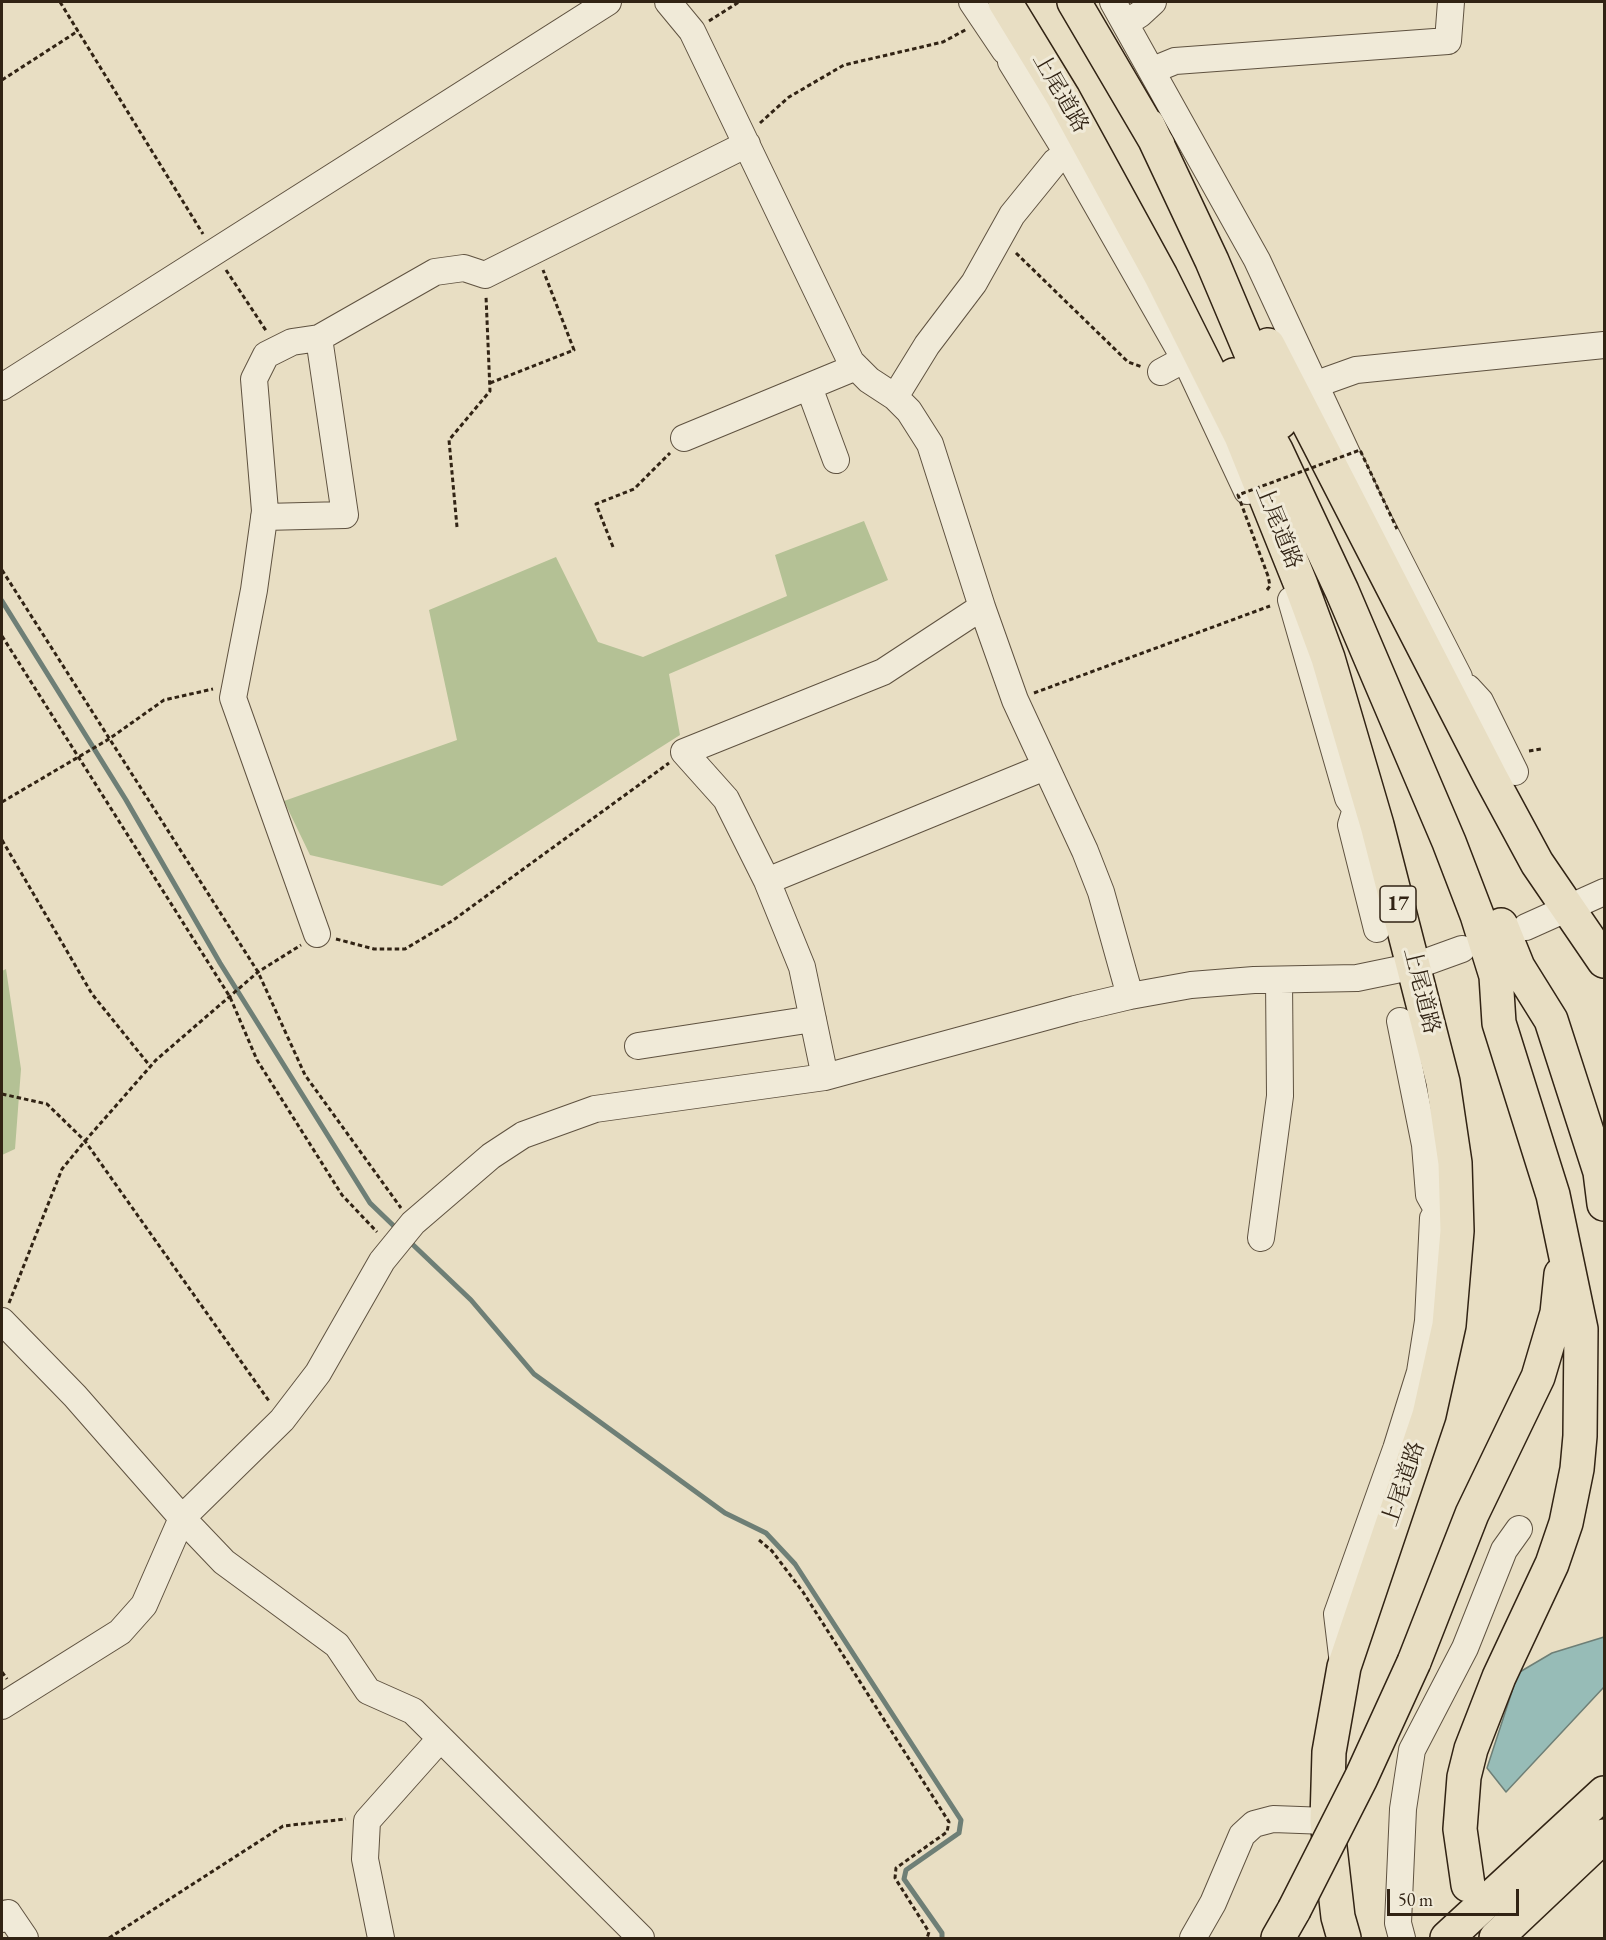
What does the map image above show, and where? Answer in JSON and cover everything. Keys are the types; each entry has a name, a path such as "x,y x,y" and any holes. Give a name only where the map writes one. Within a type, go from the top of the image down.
{"highway":[{"path":"1074,2 1148,125 1459,698 1537,863 1605,961"},
{"name":"上尾道路","path":"994,10 1063,97 1161,276 1240,436 1301,585 1328,658 1366,817 1415,966 1443,1082 1455,1163 1446,1199 1457,1231 1454,1278 1440,1372 1429,1415 1344,1667 1329,1752 1327,1821 1338,1917 1344,1938"},
{"path":"1063,97 1159,247 1276,450 1362,635 1477,915 1496,976 1499,1023 1553,1196 1581,1329 1582,1406 1577,1469 1566,1523 1552,1564 1499,1677 1471,1749 1464,1777 1460,1829 1468,1886"},
{"path":"1148,125 1212,261 1283,429 1414,713 1518,967 1551,1020 1600,1172 1605,1204"},
{"path":"1278,1938 1361,1778 1414,1662 1472,1514 1538,1377 1557,1313 1563,1249"},
{"path":"1448,1938 1605,1792"},
{"path":"1496,1938 1605,1836"}],"street":[{"path":"2,387 608,2"},
{"path":"668,2 693,31 840,342 856,367 869,380 895,397 909,411 930,444 982,607 1016,700 1101,892 1130,996"},
{"path":"1120,12 1140,14 1153,2"},
{"path":"1153,70 1175,61 1448,41 1452,2"},
{"path":"994,10 1010,41 1011,62 1067,153 1185,359 1247,491 1291,598 1348,798 1366,817 1351,825 1377,929"},
{"path":"1120,12 1257,260 1369,501 1459,677 1459,698"},
{"path":"317,934 233,698 254,590 264,517 254,379 266,355 292,342 319,338 435,272 464,268 484,275 745,141"},
{"path":"895,397 927,345 974,283 1026,197 1055,162 1067,153"},
{"path":"264,517 345,515 319,338"},
{"path":"1314,385 1356,370 1605,345"},
{"path":"1161,372 1185,359"},
{"path":"684,438 856,367"},
{"path":"809,387 836,460"},
{"path":"825,1077 802,967 767,881 726,799 684,752 883,672 982,607"},
{"path":"1459,698 1468,688 1480,700 1520,755"},
{"path":"767,881 1045,767"},
{"path":"1526,927 1605,892"},
{"path":"2,1706 120,1632 144,1605 182,1518 282,1420 318,1373 382,1261 413,1224 523,1135 596,1109 825,1077 1075,1008 1130,996 1191,985 1357,978 1415,966 1462,949"},
{"path":"1262,1238 1280,1096 1279,980"},
{"path":"638,1047 813,1019"},
{"path":"1400,1021 1425,1145 1429,1195 1446,1199"},
{"path":"2,1322 75,1396 182,1518 225,1562 337,1645 368,1691 412,1711 641,1938"},
{"path":"1402,1938 1398,1923 1403,1809 1412,1749 1465,1648 1504,1550 1519,1529"},
{"path":"381,1938 365,1859 367,1821 440,1739"},
{"path":"1193,1938 1213,1903 1242,1834 1254,1824 1273,1819 1327,1821"},
{"path":"2,1919 8,1913 25,1938"}],"path":[{"path":"60,2 214,252 278,349"},
{"path":"693,31 740,2"},
{"path":"745,141 789,97 844,65 943,42 994,10"},
{"path":"2,80 79,30"},
{"path":"1000,237 1128,362 1161,372"},
{"path":"490,382 574,350 536,250"},
{"path":"457,527 449,440 490,391 484,275"},
{"path":"613,547 596,504 634,489 684,438"},
{"path":"1266,590 1270,586 1268,576 1238,495 1360,450 1397,529"},
{"path":"2,570 258,972 305,1075 413,1224"},
{"path":"1016,700 1291,598"},
{"path":"2,636 76,758 230,997 257,1059 342,1195 392,1249"},
{"path":"2,802 109,739 165,700 235,685"},
{"path":"2,1322 62,1169 150,1066 258,972 317,934 374,949 405,949 452,921 684,752"},
{"path":"2,840 92,994 150,1066"},
{"path":"2,1094 47,1104 85,1141 282,1420"},
{"path":"759,1540 772,1551 803,1592 949,1822 947,1832 896,1868 895,1878 929,1932 927,1938"},
{"path":"109,1938 282,1826 371,1816"}],"green space":[{"path":"864,521 888,580 669,674 680,735 442,886 310,855 284,801 457,740 429,610 556,557 598,642 643,657 787,596 775,555"},
{"path":"6,969 21,1069 15,1149 2,1155 2,971"}],"water":[{"path":"1604,1637 1604,1687 1506,1792 1487,1768 1518,1673 1552,1653"}],"waterway":[{"path":"2,601 126,800 220,963 370,1203 398,1230"},
{"path":"409,1241 471,1300 534,1374 725,1513 766,1533 795,1564 961,1820 959,1833 906,1870 904,1879 942,1933 942,1938"}]}
